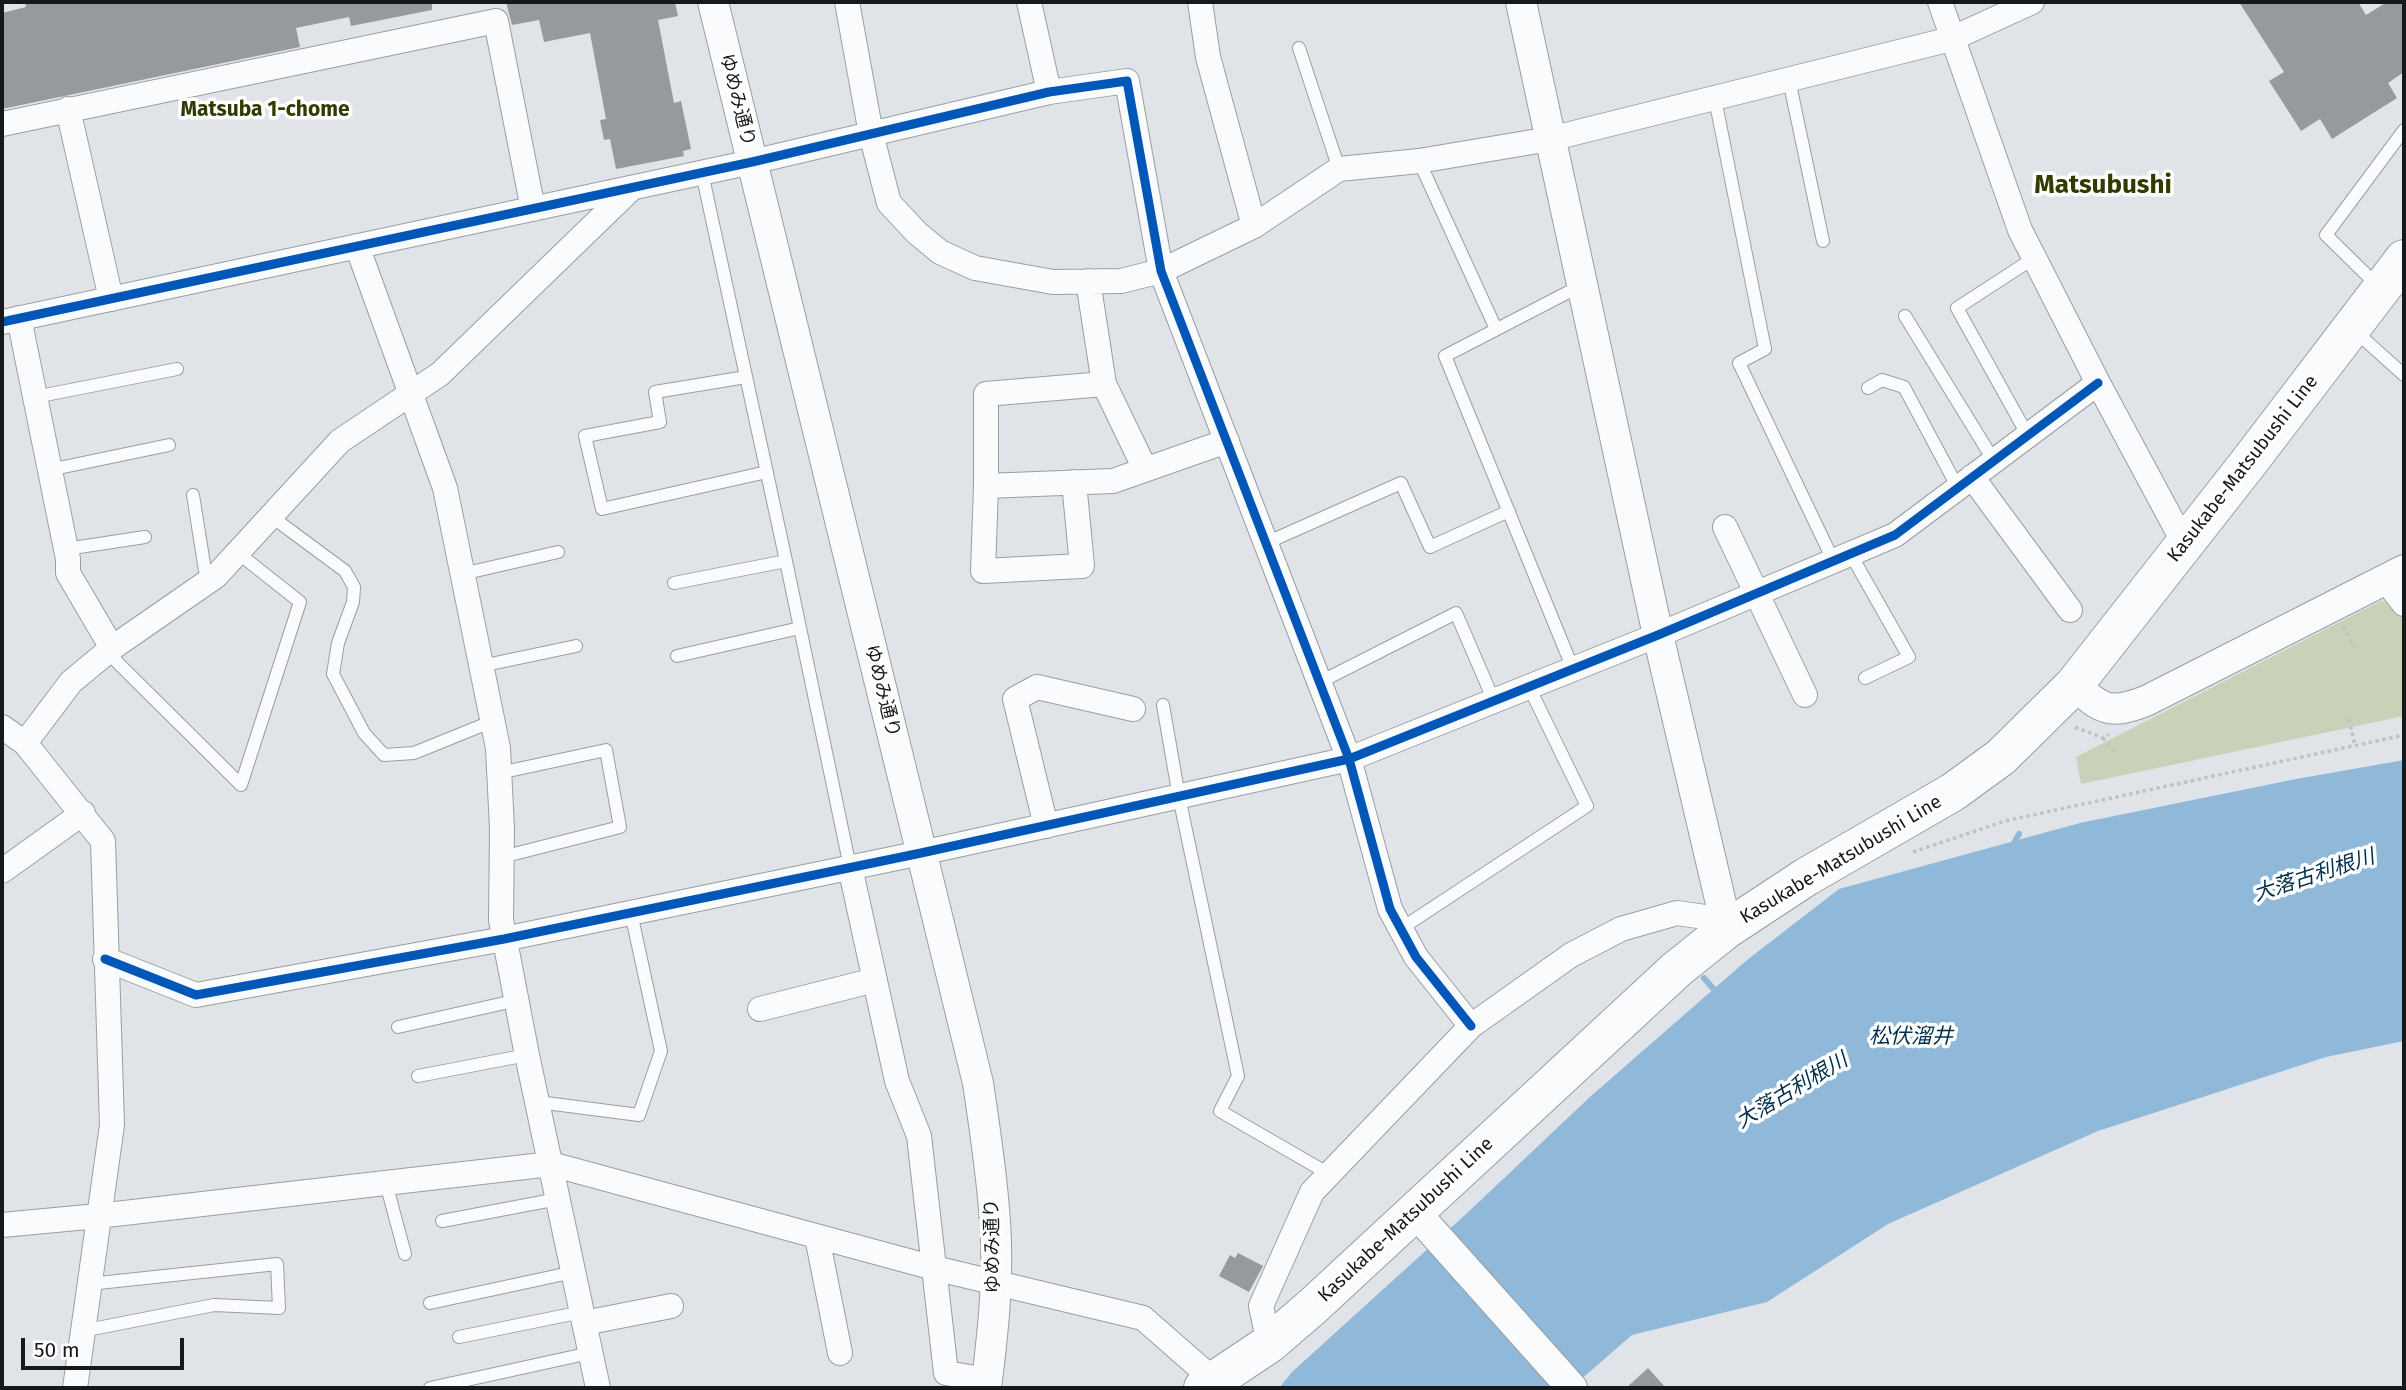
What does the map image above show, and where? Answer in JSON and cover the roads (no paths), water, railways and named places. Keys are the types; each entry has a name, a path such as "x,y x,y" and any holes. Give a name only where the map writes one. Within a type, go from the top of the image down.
{"main road":[{"name":"Kasukabe-Matsubushi Line","path":"1209,1385 1269,1345 1421,1219 1677,969 1727,929 1806,877 1953,792 2086,695 2185,545 2404,259"}],"street":[{"name":"ゆめみ通り","path":"713,2 978,1083 995,1224 996,1281 986,1384"},
{"path":"847,2 871,134 889,203 917,233 940,251 975,268 1053,282 1121,281 1161,271 1254,226 1339,169 1419,161 1550,139 1951,39 2032,2"},
{"path":"1029,2 1049,92"},
{"path":"1200,2 1208,57 1254,226"},
{"path":"1521,2 1658,635 1727,929"},
{"path":"1940,2 2020,230 2185,545"},
{"path":"2,124 496,21 533,209"},
{"path":"112,648 68,573 66,549 35,397 10,320 702,173 1049,92 1126,80 1161,271 1349,759 1390,909 1416,957 1471,1026"},
{"path":"68,109 111,299"},
{"path":"25,743 71,682 112,648 207,583 272,517 340,441 440,374 632,188"},
{"path":"357,246 445,488 498,748 501,920 504,939 598,1388"},
{"path":"1088,281 1104,384 1145,469"},
{"path":"105,959 196,995 504,939 922,853 1349,759 1658,635 1895,535 2098,383"},
{"path":"1074,482 1082,566 983,571 986,394 1104,384"},
{"path":"986,486 1113,481 1227,441"},
{"path":"1965,483 2070,611"},
{"path":"1725,527 1805,695"},
{"path":"2086,695 2121,711 2146,701 2395,575 2404,604"},
{"path":"1046,826 1015,699 1037,687 1133,709"},
{"path":"2,727 25,743 103,841 105,959 113,1125 81,1331 75,1388"},
{"path":"2,871 83,813"},
{"path":"850,867 897,1081 919,1136 946,1373 986,1384"},
{"path":"1269,1345 1261,1306 1312,1192 1471,1026 1571,954 1620,929 1677,913 1705,917 1727,929"},
{"path":"760,1009 875,980"},
{"path":"2,1225 551,1164 934,1268 1143,1318 1209,1385"},
{"path":"1421,1219 1572,1388"},
{"path":"817,1237 840,1353"},
{"path":"583,1317 671,1306"}],"lane":[{"path":"1299,48 1339,169"},
{"path":"1789,80 1823,241"},
{"path":"1715,99 1765,349 1739,363 1842,557 1909,657 1864,678"},
{"path":"2382,289 2326,235 2404,130"},
{"path":"1419,161 1496,329"},
{"path":"702,173 850,867"},
{"path":"2028,436 1957,308 2034,258"},
{"path":"1573,669 1445,356 1583,284"},
{"path":"1905,316 1994,461"},
{"path":"2352,328 2404,375"},
{"path":"35,397 177,369"},
{"path":"746,377 655,392 660,422 585,436 602,509 767,472"},
{"path":"1868,388 1882,380 1903,387 1965,483"},
{"path":"50,470 169,445"},
{"path":"1266,543 1401,482 1430,547 1509,511"},
{"path":"192,495 207,583"},
{"path":"272,517 345,570 354,587 353,602 338,643 333,674 364,733 384,755 415,753 493,721"},
{"path":"66,549 145,537"},
{"path":"462,574 558,552"},
{"path":"112,648 116,661 241,785 300,602 238,553"},
{"path":"674,583 786,562"},
{"path":"1320,682 1456,612 1494,701"},
{"path":"677,656 800,628"},
{"path":"481,666 576,646"},
{"path":"1402,929 1587,806 1529,687"},
{"path":"1163,705 1179,797 1238,1076 1220,1111 1329,1174"},
{"path":"499,773 606,750 620,827 502,857"},
{"path":"538,1102 639,1115 661,1051 631,913"},
{"path":"398,1027 518,1000"},
{"path":"418,1076 527,1055"},
{"path":"386,1183 405,1254"},
{"path":"442,1221 558,1199"},
{"path":"81,1331 214,1305 279,1308 277,1264 88,1284"},
{"path":"430,1303 574,1272"},
{"path":"459,1337 583,1317"},
{"path":"430,1388 590,1353"}],"water":[{"name":"松伏溜井","path":"2404,760 2404,1041 2326,1057 2098,1131 1888,1224 1767,1302 1632,1335 1571,1388 1279,1388 1292,1372 1591,1096 1747,960 1839,889 2080,823"}],"waterway":[{"path":"2012,847 2019,834"},
{"path":"1704,978 1717,993"}],"district":[{"name":"Matsuba 1-chome","path":"265,110"},
{"name":"Matsubushi","path":"2103,186"}],"water label":[{"name":"大落古利根川","path":"2314,876"},
{"name":"大落古利根川","path":"1792,1091"}]}
